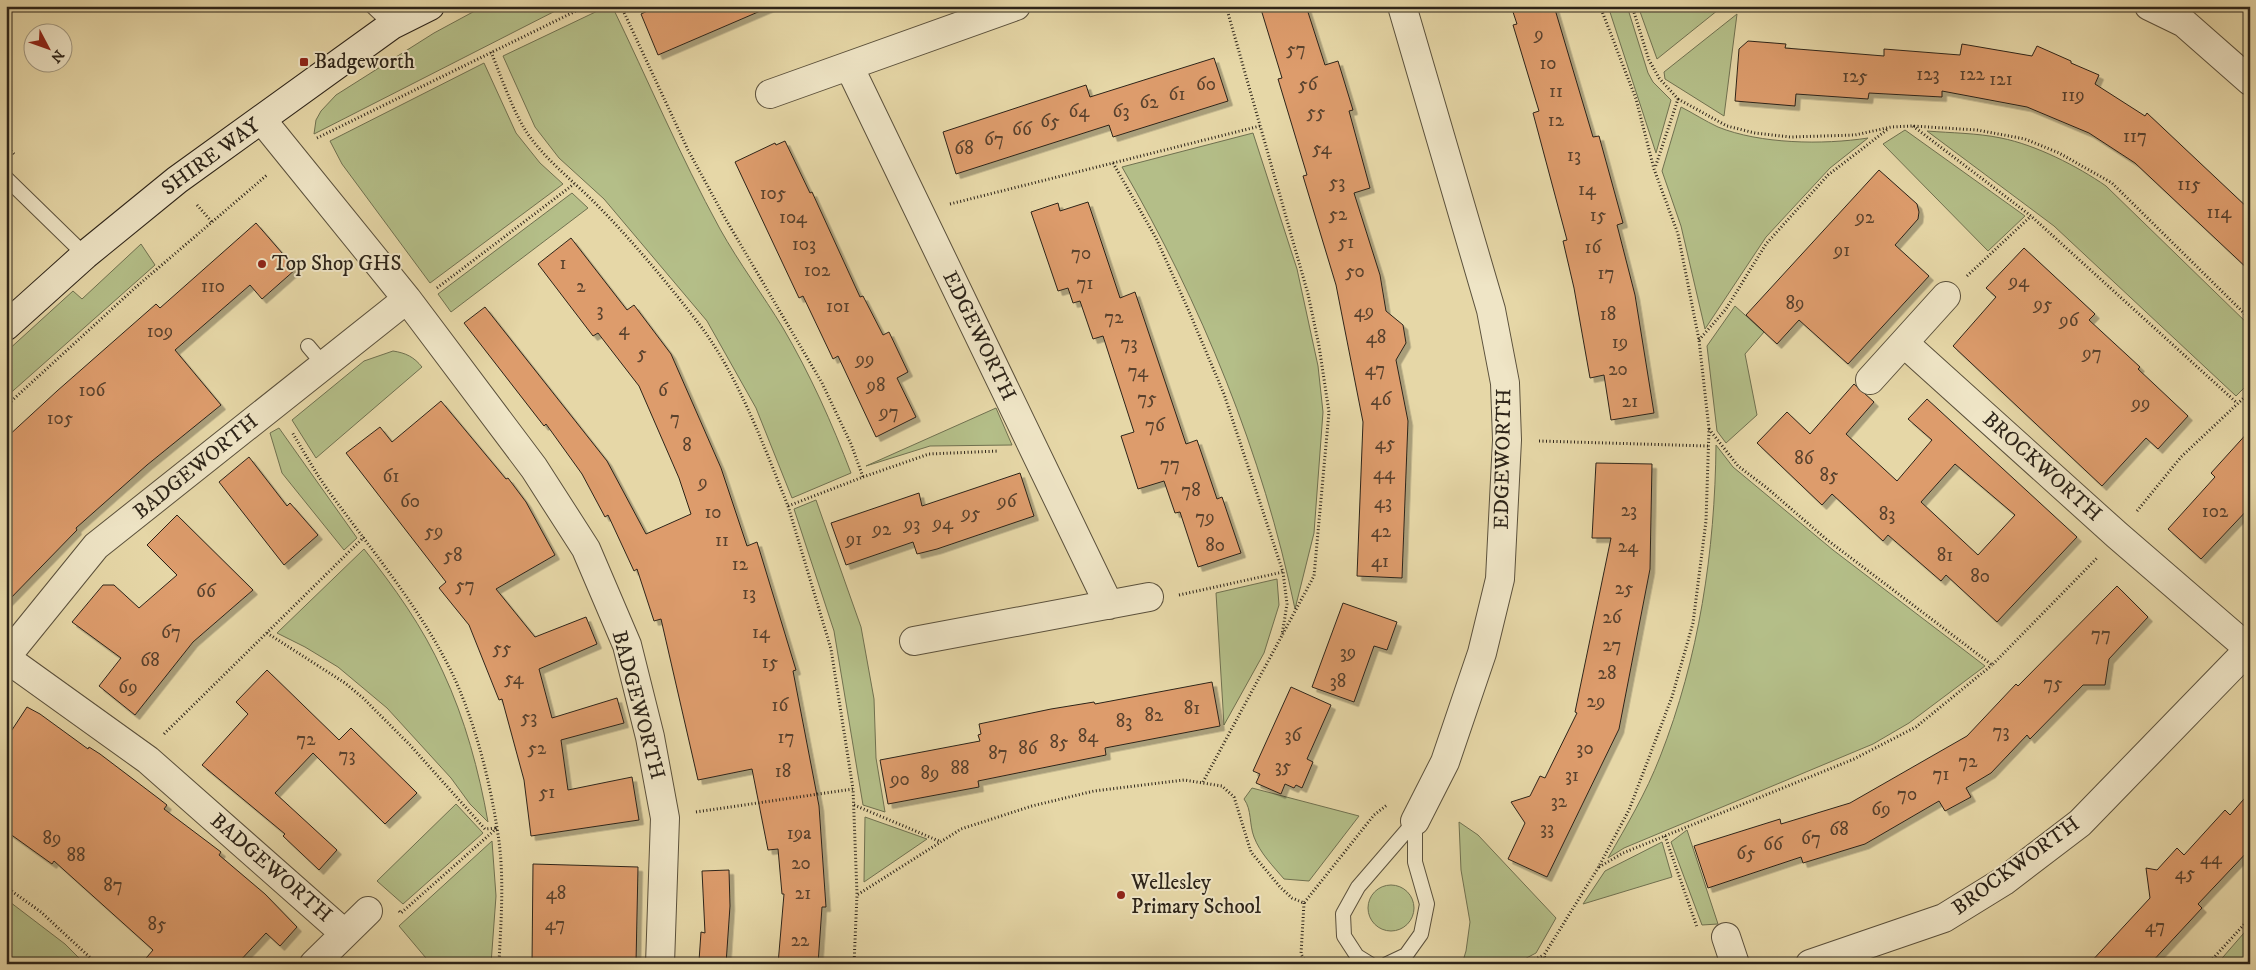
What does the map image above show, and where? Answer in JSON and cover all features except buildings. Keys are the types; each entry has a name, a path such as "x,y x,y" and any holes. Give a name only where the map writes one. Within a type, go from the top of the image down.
{"street":[{"name":"SHIRE WAY","path":"6,326 85,254 177,180 392,26 430,6"},
{"path":"770,94 1016,6"},
{"name":"EDGEWORTH","path":"1402,6 1491,310 1505,383 1506,440 1500,578 1482,653 1445,762 1415,821"},
{"path":"2149,6 2184,23 2250,81"},
{"name":"EDGEWORTH","path":"849,66 1109,605"},
{"name":"BADGEWORTH","path":"262,120 410,303 534,468 586,549 627,645 650,737 665,818 660,964"},
{"path":"1870,380 1946,296"},
{"name":"BADGEWORTH","path":"344,933 143,757 6,658 96,546 274,404 316,356 410,303"},
{"name":"BROCKWORTH","path":"1810,964 1944,918 2004,881 2080,822 2249,648 2110,528 1904,344"},
{"path":"914,641 1149,597"},
{"name":"BADGEWORTH","path":"314,964 368,911"},
{"path":"1726,937 1735,964"}],"lane":[{"path":"372,6 392,26"},
{"path":"6,178 85,254"},
{"name":"EDGEWORTH","path":"1391,963 1406,954 1421,934 1426,904 1415,862 1415,821"},
{"name":"EDGEWORTH","path":"1370,964 1357,956 1344,936 1343,914 1358,887 1415,821"}],"path":[{"path":"316,139 586,6"},
{"path":"621,6 693,158 725,218 822,383 863,476"},
{"path":"1203,782 1314,576 1329,412 1319,346 1308,294 1226,6"},
{"path":"1526,964 1544,955 1598,868 1629,810 1672,697 1692,624 1706,521 1709,429 1700,340 1678,234 1654,169 1636,98 1600,6"},
{"path":"1632,6 1649,60 1659,78 1678,98 1727,126 1756,133 1790,137 1855,135 1891,127 1912,126 1977,130 2025,139 2059,153 2112,183 2250,319"},
{"path":"491,52 524,129 574,184 594,202 668,285 707,337 733,381 788,506 831,650 853,789 857,895 854,964"},
{"path":"1654,169 1678,98"},
{"path":"919,212 1260,126"},
{"path":"1912,126 2031,216 2238,403"},
{"path":"1700,340 1726,309 1766,244 1828,176 1891,127"},
{"path":"6,146 20,160"},
{"path":"1113,163 1156,238 1224,394 1283,572 1287,604 1282,638"},
{"path":"6,406 136,287 269,173"},
{"path":"410,303 574,184"},
{"path":"194,202 212,222"},
{"path":"1946,296 2031,216"},
{"path":"2131,518 2181,457 2250,392"},
{"path":"274,404 329,491 422,619 453,675 486,771 502,858 503,891 499,964"},
{"path":"1709,429 1738,466 1767,488 1826,539 1992,665"},
{"path":"1506,440 1708,446"},
{"path":"788,506 863,476 929,454 986,451 1035,452"},
{"path":"143,757 214,683 364,537"},
{"path":"1598,868 1623,853 1863,755 1916,727 1992,665 2100,554"},
{"path":"1149,597 1159,599 1283,572"},
{"path":"267,633 345,683 410,745 485,828 497,828"},
{"path":"857,895 939,841 961,829 1032,806 1094,790 1184,780 1222,786 1234,797 1251,852 1280,887 1292,898 1304,902"},
{"path":"665,818 853,789"},
{"path":"1306,964 1301,954 1304,902 1374,815 1390,803"},
{"path":"854,805 939,841"},
{"path":"368,911 382,896 401,913 497,828"},
{"path":"1665,836 1700,937 1726,937"},
{"path":"6,887 41,912 97,964"},
{"path":"2208,964 2250,918"},
{"path":"1544,955 1547,964"}],"green space":[{"path":"484,6 565,6 314,134 316,120 321,111 336,95 434,33"},
{"path":"608,6 612,6 678,146 720,229 783,328 802,363 828,417 851,473 792,498 756,408 707,321 604,199 559,158 535,127 503,56"},
{"path":"1608,6 1627,6 1648,73 1653,82 1671,100 1656,153"},
{"path":"1638,6 1723,6 1657,59"},
{"path":"1737,14 1724,116 1665,79 1664,72"},
{"path":"484,63 516,133 540,163 563,184 430,283 342,164 330,141"},
{"path":"1681,107 1718,127 1753,137 1792,142 1831,142 1868,138 1830,168 1766,237 1705,329 1681,226 1662,171"},
{"path":"1905,130 2025,216 1988,251 1883,144"},
{"path":"1927,131 1983,135 2014,141 2056,157 2106,186 2250,326 2250,382 2236,396 2054,226"},
{"path":"1253,133 1297,269 1318,366 1323,412 1314,533 1295,609 1282,551 1266,494 1226,381 1178,272 1122,167"},
{"path":"572,193 588,208 451,312 438,294"},
{"path":"141,244 155,265 6,397 6,352 73,291 82,299"},
{"path":"1735,306 1764,332 1745,354 1757,415 1726,443 1717,431 1707,346"},
{"path":"393,351 409,356 422,367 316,458 292,420 364,361"},
{"path":"996,408 1012,445 930,446 866,466"},
{"path":"279,428 357,538 344,550 282,473 270,433"},
{"path":"1716,445 1733,467 1833,550 1985,666 1909,723 1873,744 1624,848 1608,858 1636,809 1655,770 1674,720 1695,643 1708,564 1715,485"},
{"path":"816,500 861,627 874,699 876,758 885,812 863,805 834,631 794,509"},
{"path":"364,549 407,608 443,672 458,708 470,746 488,822 470,804 451,778 387,708 338,667 277,633"},
{"path":"1277,579 1279,605 1264,653 1224,725 1216,593"},
{"path":"1252,788 1359,816 1309,881 1284,879 1263,854 1254,837 1247,803 1244,799"},
{"path":"456,804 483,833 403,904 377,881"},
{"path":"865,817 927,839 864,882"},
{"path":"1459,822 1478,835 1556,918 1536,953 1515,964 1462,964 1470,922 1461,870"},
{"path":"1687,830 1718,924 1702,925 1671,842"},
{"path":"492,841 496,896 491,964 431,964 399,926"},
{"path":"1662,842 1672,877 1583,904 1605,871"},
{"path":"1396,885 1408,891 1413,899 1413,917 1408,925 1400,930 1386,931 1374,925 1369,917 1368,903 1374,891 1382,886"},
{"path":"6,899 65,944 85,964 6,964"},
{"path":"2250,926 2250,964 2217,964"}],"place":[{"name":"Badgeworth","path":"304,62"},
{"name":"Top Shop GHS","path":"262,264"},
{"name":"Wellesley Primary School","path":"1121,895"}]}
